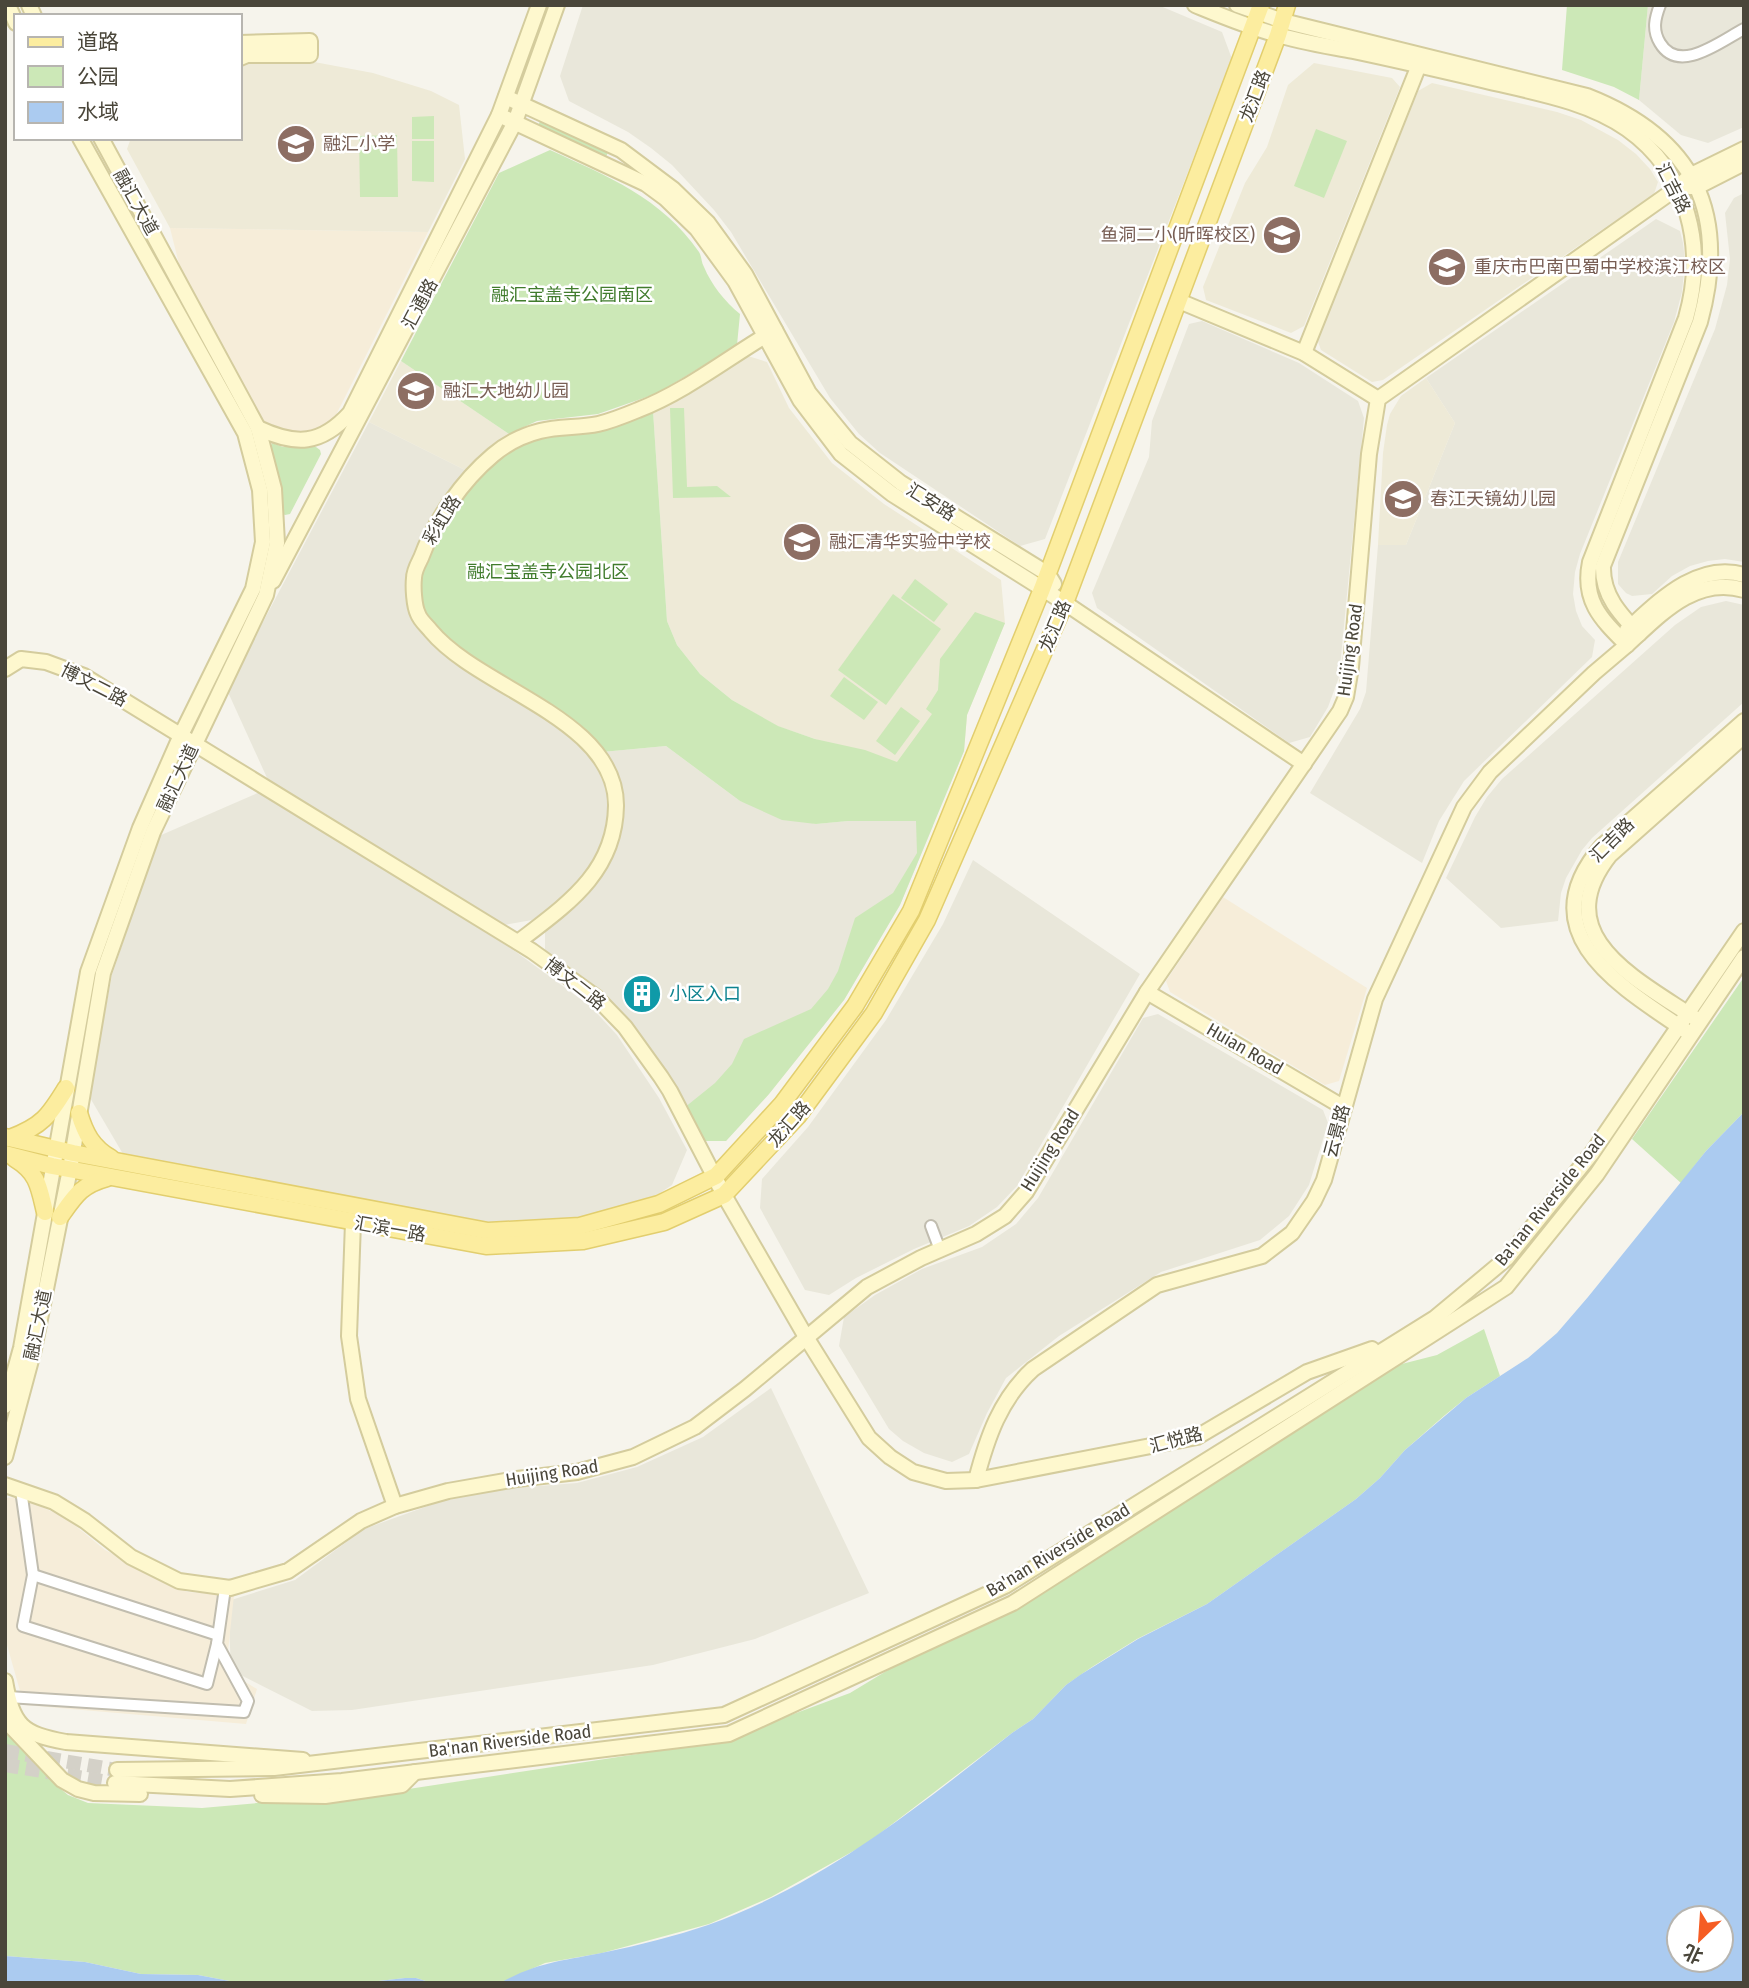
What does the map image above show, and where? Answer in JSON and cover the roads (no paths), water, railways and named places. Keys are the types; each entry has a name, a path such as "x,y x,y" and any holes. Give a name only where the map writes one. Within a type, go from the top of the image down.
{"main road":[{"name":"龙汇路","path":"716,1176 782,1104 855,1006 911,911 1045,582 1258,16"},
{"name":"龙汇路","path":"724,1195 798,1116 874,1013 927,920 1066,603 1283,21"},
{"path":"7,1137 31,1130 43,1120 66,1088"},
{"path":"8,1155 28,1167 53,1214 81,1189 114,1169 91,1142 79,1112"},
{"path":"7,1137 54,1158"},
{"path":"8,1155 54,1158"},
{"name":"汇滨一路","path":"54,1158 488,1231 580,1226 659,1205 716,1176"},
{"name":"汇滨一路","path":"114,1169 353,1222 486,1246 583,1241 664,1222 724,1195"}],"street":[{"name":"汇通路","path":"258,428 291,440 308,440 326,435 339,426 350,413 499,115 539,5"},
{"name":"汇通路","path":"266,595 515,122 557,5"},
{"name":"汇吉路","path":"1195,5 1283,21 1587,96 1650,130 1672,149 1694,181 1708,218 1712,260 1700,322 1603,566 1602,579 1608,596 1636,630"},
{"name":"汇吉路","path":"1237,5 1258,16"},
{"path":"1660,5 1655,21 1656,36 1665,50 1673,55 1693,55 1744,29"},
{"name":"汇吉路","path":"1283,21 1419,65 1559,99 1603,115 1642,140 1660,159 1677,188 1690,220 1694,240 1695,281 1692,300 1590,562 1587,578 1589,595 1597,611 1623,641"},
{"path":"242,43 310,48 242,57"},
{"path":"1304,353 1419,65"},
{"name":"汇安路","path":"506,97 621,150 673,189 708,223 745,274 770,332"},
{"name":"汇安路","path":"499,115 646,184 664,198 697,229 770,332 809,393 850,443 901,483 1045,582 1066,603 1304,764"},
{"name":"融汇大道","path":"5,1406 53,1214 71,1161 103,973 188,738 253,589 263,542 260,490 246,433 81,140"},
{"name":"融汇大道","path":"5,1457 34,1349 53,1214 54,1158 88,972 140,828 266,595 276,543 274,489 258,428 102,140"},
{"path":"1694,181 1744,149"},
{"path":"1179,301 1304,353 1378,399 1677,188 1744,163"},
{"name":"彩虹路","path":"518,942 563,908 585,886 602,862 611,845 616,797 608,767 589,744 560,721 477,669 442,643 418,615 414,576 431,531 459,491 493,455 515,440 540,431 599,424 639,410 668,397 770,332"},
{"name":"Huijing Road","path":"5,1485 54,1502 85,1521 131,1557 179,1581 230,1588 288,1571 361,1521 395,1506 448,1491 578,1472 633,1457 695,1427 867,1287 976,1234 1005,1216 1026,1192 1147,992 1340,711 1350,682 1369,454 1378,399"},
{"path":"1636,630 1658,601 1695,578 1716,572 1744,575"},
{"path":"1623,641 1698,590 1716,586 1744,590"},
{"name":"云景路","path":"976,1480 998,1415 1018,1383 1033,1369 1157,1285 1262,1256 1292,1233 1314,1201 1324,1180 1375,999 1464,807 1490,772 1594,673 1623,641"},
{"name":"博文二路","path":"5,669 21,659 46,662 84,676 518,942 596,997 625,1027 670,1091 724,1195 806,1337 869,1438 890,1457 913,1472 946,1481 976,1480"},
{"name":"汇吉路","path":"1685,1030 1618,985 1589,955 1575,920 1577,887 1584,870 1602,846 1744,721"},
{"name":"汇吉路","path":"1694,1017 1611,960 1594,935 1590,923 1587,908 1589,892 1594,878 1610,855 1744,736"},
{"name":"Ba'nan Riverside Road","path":"1685,1030 1597,1174 1506,1287 1013,1603 729,1734 342,1782 230,1789 116,1776 274,1769 724,1715 1005,1586 1435,1318 1507,1258 1592,1153 1685,1030 1744,931"},
{"name":"Ba'nan Riverside Road","path":"1694,1017 1744,957"},
{"name":"Huian Road","path":"1147,992 1343,1107"},
{"path":"353,1222 349,1336 358,1399 395,1506"},
{"path":"931,1226 940,1250"},
{"name":"汇悦路","path":"976,1480 1198,1437 1307,1372 1399,1339"},
{"path":"22,1490 33,1575 23,1626 207,1684 225,1588"},
{"path":"8,1697 244,1712 247,1701 217,1639 33,1575"},
{"path":"5,1681 16,1718 38,1737 66,1742 274,1756 328,1763"},
{"path":"5,1720 62,1780 78,1789 94,1793 325,1797 402,1785 415,1772"}],"water":[{"path":"1744,1112 1744,1983 500,1983 540,1966 645,1943 708,1925 750,1908 830,1866 905,1815 1033,1719 1066,1685 1080,1675 1138,1639 1207,1604 1356,1499 1380,1478 1405,1450 1466,1398 1528,1358 1557,1333 1706,1151"},
{"path":"5,1956 85,1962 141,1974 198,1975 240,1983 5,1983"},
{"path":"405,1978 432,1983 361,1983"}],"tunnel":[{"path":"5,1751 117,1770"},
{"path":"5,1765 115,1783"}],"place":[{"name":"融汇小学","path":"296,144"},
{"name":"鱼洞二小(昕晖校区)","path":"1282,235"},
{"name":"重庆市巴南巴蜀中学校滨江校区","path":"1447,267"},
{"name":"融汇大地幼儿园","path":"416,391"},
{"name":"春江天镜幼儿园","path":"1403,499"},
{"name":"融汇清华实验中学校","path":"802,542"},
{"name":"小区入口","path":"642,994"}],"park label":[{"name":"融汇宝盖寺公园南区","path":"572,295"},
{"name":"融汇宝盖寺公园北区","path":"548,572"}]}
